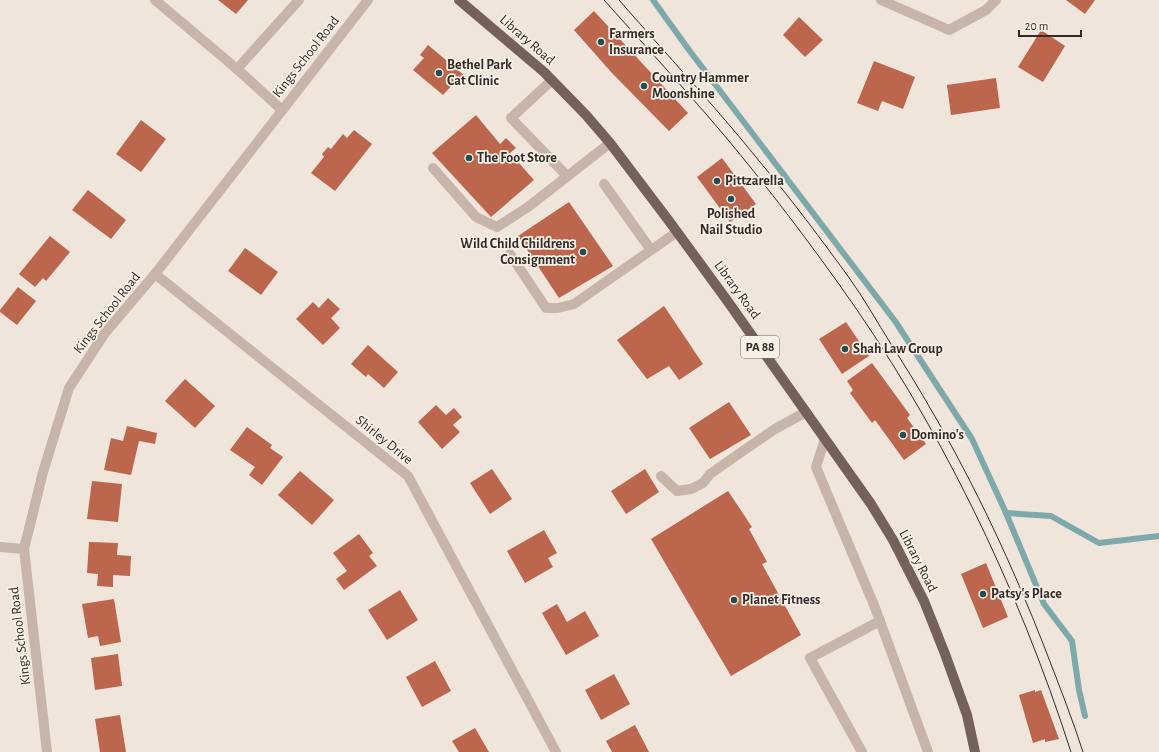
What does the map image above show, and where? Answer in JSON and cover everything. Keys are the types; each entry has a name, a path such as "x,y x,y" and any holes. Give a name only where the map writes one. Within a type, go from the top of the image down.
{"main road":[{"name":"Library Road","path":"459,0 552,80 586,115 610,143 677,232 871,504 893,540 924,601 966,715 975,752"}],"street":[{"path":"155,0 237,69 282,110"},
{"path":"237,69 299,0"},
{"name":"Kings School Road","path":"47,752 24,549 43,472 69,388 105,333 155,274 368,0"},
{"path":"880,0 949,30 986,10 996,0"},
{"path":"552,80 511,118 567,176"},
{"path":"433,168 476,217 497,227 528,208 610,143"},
{"path":"604,184 652,250"},
{"path":"510,254 546,308 558,308 574,304 677,232"},
{"name":"Shirley Drive","path":"155,274 408,476 556,752"},
{"path":"661,476 677,490 691,490 703,483 710,474 775,429 806,412"},
{"path":"825,439 816,467 880,621 928,752"},
{"path":"0,547 24,549"},
{"path":"862,752 810,658 880,621"}],"building":[{"path":"218,0 248,0 236,14"},
{"path":"1066,0 1095,0 1085,14"},
{"path":"594,11 688,113 669,131 611,72 574,30"},
{"path":"799,17 823,40 805,57 783,35"},
{"path":"1041,30 1065,46 1043,82 1018,67"},
{"name":"Bethel Park Cat Clinic","path":"428,45 465,76 457,86 454,83 443,95 413,70 424,58 420,55"},
{"path":"874,61 915,77 903,109 882,101 878,111 857,103"},
{"path":"996,78 1000,108 951,115 947,85"},
{"path":"476,115 500,144 506,138 516,148 510,153 534,180 491,217 432,153"},
{"path":"141,120 166,139 141,172 116,154"},
{"path":"354,130 372,144 335,191 311,173 324,157 322,154 328,147 331,149 343,134 347,138"},
{"path":"722,158 756,204 730,222 697,177"},
{"path":"88,190 126,220 111,239 72,210"},
{"path":"569,202 613,266 559,298 518,236"},
{"path":"50,236 70,252 46,281 43,278 35,287 19,274"},
{"path":"245,248 278,272 261,295 228,271"},
{"path":"18,287 36,301 17,325 0,312 0,310"},
{"path":"328,298 340,309 331,318 340,328 323,345 296,319 313,302 319,308"},
{"path":"664,306 703,364 679,380 669,366 647,379 617,340"},
{"path":"846,322 869,356 842,374 819,339"},
{"path":"368,345 398,372 384,388 368,374 366,377 351,364"},
{"path":"872,363 910,415 907,418 926,444 904,460 875,420 872,423 850,393 853,390 847,381"},
{"path":"185,379 215,406 195,428 165,401"},
{"path":"729,402 751,435 710,459 689,428"},
{"path":"436,405 446,415 454,408 462,417 453,425 460,432 442,449 418,422"},
{"path":"127,426 157,433 155,444 139,441 131,475 104,470 111,438 123,441"},
{"path":"247,427 272,445 270,448 283,457 262,485 249,475 255,467 230,450"},
{"path":"492,469 512,499 490,514 470,483"},
{"path":"645,469 659,492 626,514 611,491"},
{"path":"300,471 334,500 312,525 278,495"},
{"path":"92,481 122,484 118,522 87,519"},
{"name":"Planet Fitness","path":"728,491 752,527 749,529 767,562 762,564 801,635 731,676 651,539"},
{"path":"544,530 557,553 548,558 553,567 525,583 507,551"},
{"path":"359,534 373,553 369,556 377,566 344,590 336,579 347,571 333,553"},
{"path":"89,542 118,543 117,555 131,556 130,576 113,575 113,587 97,586 98,574 87,573"},
{"path":"986,563 1008,617 983,628 961,574"},
{"path":"400,590 418,620 387,640 368,610"},
{"path":"114,599 121,642 100,646 98,636 88,638 82,604"},
{"path":"557,604 567,622 585,611 599,636 566,655 542,613"},
{"path":"118,654 122,686 95,690 91,658"},
{"path":"435,661 451,691 422,707 406,677"},
{"path":"614,674 630,704 601,720 585,690"},
{"path":"1035,690 1035,692 1041,690 1059,739 1045,742 1045,739 1033,743 1019,695"},
{"path":"120,715 126,752 100,752 95,719"},
{"path":"635,725 649,752 612,752 606,741"},
{"path":"475,728 489,752 459,752 452,741"}],"waterway":[{"path":"653,0 689,50 895,321 972,439 1006,513 1044,604 1072,641 1079,690 1085,716"},
{"path":"1006,513 1051,516 1099,543 1159,536"}],"tram line":[{"path":"604,0 706,114 773,196 836,280 909,390 972,507 1000,567 1026,627 1050,689 1071,752"},
{"path":"619,0 726,121 795,205 866,303 915,382 958,459 997,537 1033,617 1083,752"}],"place":[{"name":"Farmers Insurance","path":"601,42"},
{"name":"Bethel Park Cat Clinic","path":"439,73"},
{"name":"Country Hammer Moonshine","path":"644,86"},
{"name":"The Foot Store","path":"469,158"},
{"name":"Pittzarella","path":"717,181"},
{"name":"Polished Nail Studio","path":"731,199"},
{"name":"Wild Child Childrens Consignment","path":"583,252"},
{"name":"Shah Law Group","path":"845,349"},
{"name":"Domino's","path":"903,435"},
{"name":"Patsy's Place","path":"983,594"},
{"name":"Planet Fitness","path":"734,600"}]}
